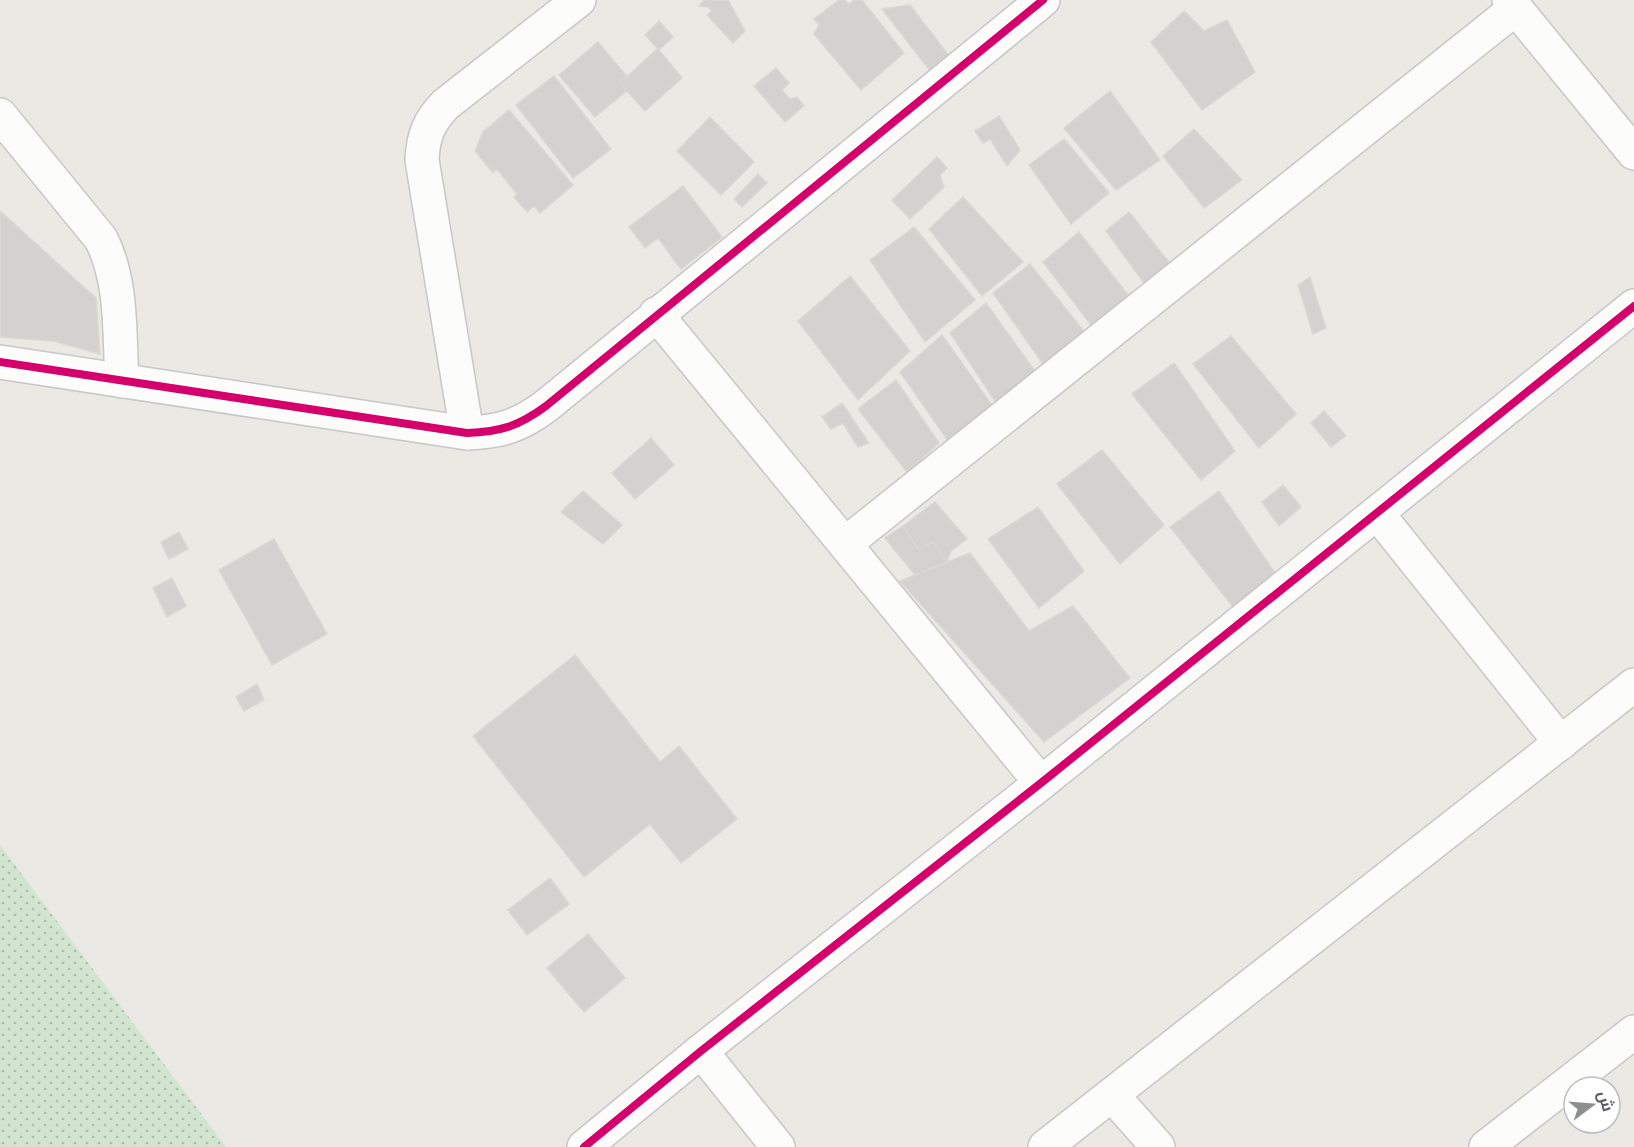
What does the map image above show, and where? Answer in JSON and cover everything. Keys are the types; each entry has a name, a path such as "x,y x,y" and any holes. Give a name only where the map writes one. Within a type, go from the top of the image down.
{"street":[{"path":"467,433 422,160 423,144 427,129 435,115 446,104 579,0"},
{"path":"0,362 467,433 499,430 529,419 1043,0"},
{"path":"845,544 1512,4 1634,153"},
{"path":"0,115 101,239 110,257 115,276 122,381"},
{"path":"584,1147 1634,306"},
{"path":"656,314 1041,783"},
{"path":"1377,513 1561,742"},
{"path":"1045,1147 1634,685"},
{"path":"1496,1144 1634,1032"},
{"path":"701,1051 778,1147"},
{"path":"1112,1095 1158,1147"}],"green space":[{"path":"0,845 226,1147 0,1147"}],"building":[{"path":"704,0 728,0 745,31 733,43 707,15 712,11 708,7 699,6"},
{"path":"839,0 845,0 849,4 854,0 862,0 904,53 861,90 814,34 819,25 814,19"},
{"path":"910,5 950,57 931,72 882,9"},
{"path":"1184,11 1204,31 1227,20 1255,72 1202,110 1151,42"},
{"path":"659,21 673,37 659,50 645,35"},
{"path":"598,42 634,85 595,117 559,75"},
{"path":"656,50 659,50 682,78 645,111 620,83"},
{"path":"776,68 789,83 782,90 790,99 797,97 804,106 785,122 754,86"},
{"path":"554,76 611,149 573,178 516,105"},
{"path":"1110,91 1160,160 1116,190 1064,128"},
{"path":"509,110 573,185 540,213 534,206 527,212 514,197 517,194 497,169 493,173 475,151 483,132"},
{"path":"999,116 1020,150 1007,166 990,139 983,143 975,131"},
{"path":"710,117 754,162 721,195 677,151"},
{"path":"1194,129 1242,180 1204,208 1163,156"},
{"path":"1064,139 1109,193 1071,224 1029,165"},
{"path":"937,157 947,168 940,175 944,187 910,219 892,200"},
{"path":"758,174 767,183 742,207 734,199"},
{"path":"683,186 722,237 681,269 658,238 645,248 629,227"},
{"path":"963,197 1023,262 982,296 929,229"},
{"path":"0,211 96,298 100,354 53,341 0,337"},
{"path":"1129,212 1176,271 1150,291 1106,231"},
{"path":"914,227 975,300 925,342 870,260"},
{"path":"1079,232 1135,304 1098,334 1043,262"},
{"path":"1030,264 1091,340 1047,370 993,293"},
{"path":"850,276 910,351 858,400 798,321"},
{"path":"1310,277 1326,328 1313,334 1298,285"},
{"path":"986,303 1040,378 1000,409 950,333"},
{"path":"942,335 996,411 951,445 900,372"},
{"path":"1231,336 1296,414 1259,448 1193,364"},
{"path":"1174,363 1235,451 1201,480 1132,394"},
{"path":"896,380 939,443 907,472 858,409"},
{"path":"842,403 869,443 858,447 843,423 831,429 822,417"},
{"path":"1324,411 1346,436 1331,447 1311,423"},
{"path":"651,438 674,465 635,499 612,473"},
{"path":"1102,450 1164,525 1120,564 1057,484"},
{"path":"1283,485 1301,507 1279,526 1262,502"},
{"path":"583,491 622,525 603,544 561,512"},
{"path":"1219,491 1275,573 1233,607 1170,527"},
{"path":"935,502 967,539 951,551 947,562 933,542 919,550 903,526"},
{"path":"1038,507 1084,571 1039,608 988,539"},
{"path":"903,526 919,550 933,542 947,562 915,575 885,538"},
{"path":"179,532 188,549 169,559 161,542"},
{"path":"274,539 327,634 272,665 219,570"},
{"path":"970,553 1029,631 1073,606 1130,678 1044,742 900,581"},
{"path":"172,578 186,606 167,617 153,588"},
{"path":"575,655 660,762 679,746 737,819 681,863 650,824 584,877 473,736"},
{"path":"257,684 264,700 244,711 236,697"},
{"path":"550,878 569,904 527,935 508,910"},
{"path":"588,934 625,978 584,1012 547,968"}],"cycle path":[{"path":"0,362 467,433 509,427 527,419 546,406 1043,0"},
{"path":"584,1147 1634,306"}]}
